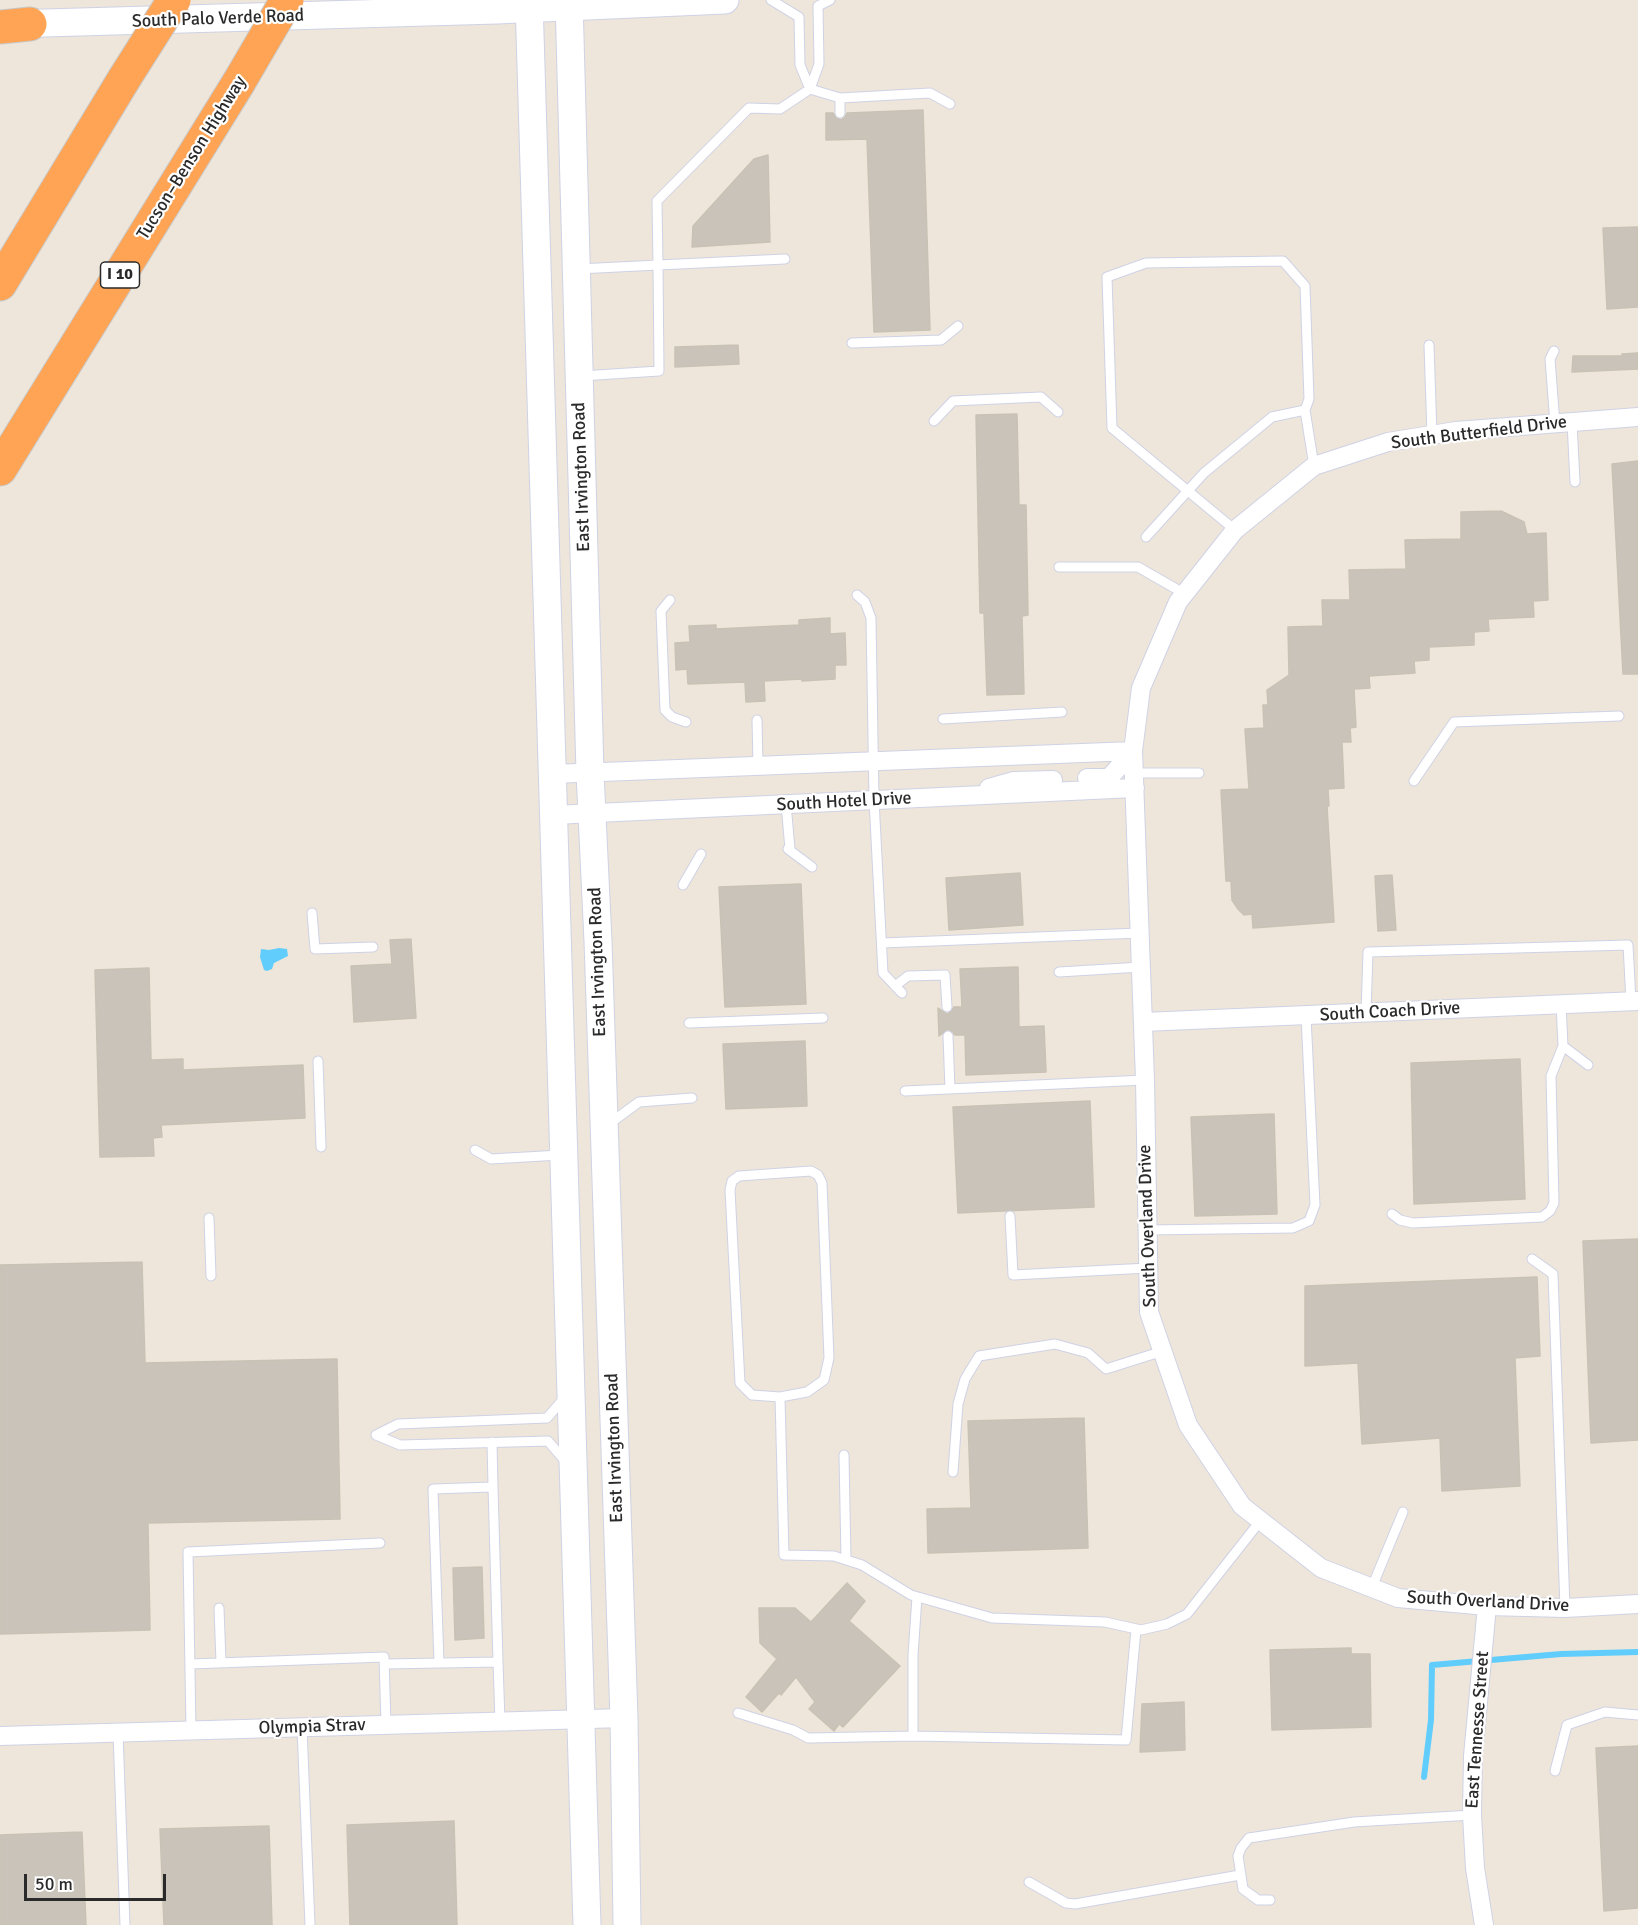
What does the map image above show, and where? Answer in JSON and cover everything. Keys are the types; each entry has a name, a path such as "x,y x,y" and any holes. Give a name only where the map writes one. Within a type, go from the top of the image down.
{"highway":[{"path":"148,42 169,0"},
{"path":"0,284 174,0"},
{"name":"Tucson–Benson Highway","path":"0,469 239,82 287,0"},
{"path":"0,261 89,139"}],"main road":[{"name":"South Palo Verde Road","path":"10,25 529,4 725,0"},
{"path":"529,4 569,1392 587,1925"},
{"name":"East Irvington Road","path":"569,4 590,773 624,1718 627,1925"}],"street":[{"name":"South Butterfield Drive","path":"1135,781 1133,751 1141,688 1178,602 1235,530 1314,466 1388,442 1456,431 1638,417"},
{"path":"552,774 1133,751"},
{"path":"962,796 1014,781 1109,778 1133,751"},
{"name":"South Hotel Drive","path":"553,815 962,796 1135,781"},
{"name":"South Overland Drive","path":"1135,781 1149,1312 1188,1425 1242,1506 1321,1568 1398,1598 1487,1606 1565,1608 1638,1604"},
{"name":"South Coach Drive","path":"1143,1022 1635,1001"},
{"name":"East Tennesse Street","path":"1484,1925 1475,1868 1472,1815 1473,1756 1487,1606"},
{"name":"Olympia Strav","path":"0,1736 624,1718"}],"lane":[{"path":"771,0 799,17 800,65 810,89"},
{"path":"579,376 659,371 657,201 749,108 780,109 810,89 819,64 818,6 830,0"},
{"path":"810,89 840,98 930,93 950,104"},
{"path":"840,98 840,113"},
{"path":"576,270 785,259"},
{"path":"1235,530 1112,428 1107,277 1146,263 1283,261 1305,286 1309,399 1305,410 1314,466"},
{"path":"852,343 941,340 958,326"},
{"path":"1429,345 1432,435"},
{"path":"1554,351 1551,359 1575,482"},
{"path":"934,421 953,401 1041,397 1058,412"},
{"path":"1146,537 1204,472 1272,417 1305,410"},
{"path":"1059,567 1138,567 1185,594"},
{"path":"857,595 865,602 871,618 874,800 883,973 898,989 908,976 945,975 947,1007"},
{"path":"670,600 661,612 666,710 672,717 686,722"},
{"path":"942,719 1062,712"},
{"path":"1414,781 1454,722 1619,716"},
{"path":"757,720 758,766"},
{"path":"1135,781 1199,773"},
{"path":"786,804 790,849 788,849 812,867"},
{"path":"683,885 702,854"},
{"path":"312,913 315,949 373,947"},
{"path":"882,943 1140,933"},
{"path":"1366,1014 1368,952 1628,945 1635,1001"},
{"path":"1059,972 1141,967"},
{"path":"1392,1214 1400,1220 1413,1223 1542,1217 1550,1211 1554,1203 1551,1076 1563,1046 1561,1004"},
{"path":"1147,1230 1293,1228 1309,1221 1315,1205 1306,1016"},
{"path":"689,1023 823,1018"},
{"path":"948,1036 950,1089"},
{"path":"1563,1046 1588,1065"},
{"path":"318,1061 321,1147"},
{"path":"905,1091 1144,1080"},
{"path":"604,1128 639,1102 692,1098"},
{"path":"475,1150 491,1159 562,1155"},
{"path":"811,1171 818,1175 822,1183 829,1358 824,1380 807,1392 780,1397 752,1395 740,1383 730,1190 732,1181 739,1176 811,1171"},
{"path":"1010,1216 1013,1275 1148,1268"},
{"path":"209,1218 211,1276"},
{"path":"1532,1259 1553,1274 1565,1608"},
{"path":"953,1472 958,1404 965,1379 979,1356 1055,1344 1088,1353 1106,1369 1163,1351"},
{"path":"569,1392 547,1418 398,1424 376,1436 400,1445 548,1441 572,1468"},
{"path":"780,1397 784,1555 834,1556 862,1565 910,1595 992,1618 1105,1622 1141,1630 1167,1624 1187,1614 1261,1520"},
{"path":"492,1442 500,1722"},
{"path":"844,1455 846,1560"},
{"path":"439,1663 433,1490 493,1487"},
{"path":"1372,1587 1403,1512"},
{"path":"191,1731 188,1552 380,1543"},
{"path":"913,1736 913,1655 917,1597"},
{"path":"219,1608 221,1662"},
{"path":"738,1713 793,1730 808,1738 913,1736 1126,1740 1136,1629"},
{"path":"190,1664 384,1658 386,1725"},
{"path":"384,1664 498,1662"},
{"path":"1555,1771 1567,1725 1605,1712 1638,1715"},
{"path":"302,1728 310,1925"},
{"path":"118,1733 124,1925"},
{"path":"1270,1900 1258,1900 1243,1889 1238,1856 1241,1848 1250,1838 1354,1822 1472,1815"},
{"path":"1029,1882 1066,1903 1075,1904 1240,1875"}],"water":[{"path":"261,949 287,949 288,956 274,963 272,969 264,970 260,957"}],"building":[{"path":"923,110 930,330 874,332 867,139 826,140 826,113 833,113 841,120 847,113"},
{"path":"768,155 770,242 692,247 693,226 754,159"},
{"path":"1638,227 1638,307 1607,309 1603,228"},
{"path":"738,345 739,364 675,367 675,347"},
{"path":"1638,353 1638,369 1572,372 1573,356 1622,356 1622,354"},
{"path":"1017,414 1019,505 1026,505 1028,615 1022,616 1024,694 987,695 984,613 980,613 976,415"},
{"path":"1638,461 1638,674 1623,674 1612,464"},
{"path":"1501,511 1524,522 1527,534 1546,533 1548,600 1533,601 1534,617 1488,619 1489,631 1474,632 1474,645 1429,647 1429,660 1414,661 1415,673 1369,676 1370,688 1354,689 1356,727 1350,728 1351,742 1342,742 1344,788 1328,789 1334,922 1253,928 1252,914 1244,915 1238,909 1232,900 1231,881 1226,881 1221,790 1249,789 1245,729 1264,728 1263,705 1268,705 1267,690 1289,675 1288,627 1323,626 1322,600 1350,600 1349,570 1406,569 1405,540 1461,539 1461,512"},
{"path":"830,618 830,634 845,633 846,665 835,665 835,679 764,681 765,701 746,702 745,682 688,684 687,669 676,670 675,643 690,642 689,626 716,625 716,629 799,625 799,620"},
{"path":"1020,873 1023,925 949,930 946,878"},
{"path":"1392,875 1396,930 1378,931 1375,876"},
{"path":"801,884 806,1004 725,1007 719,887"},
{"path":"411,939 416,1018 354,1022 351,966 392,964 390,940"},
{"path":"1018,967 1019,1027 1044,1026 1046,1072 966,1075 965,1035 955,1035 948,1029 939,1036 938,1008 947,1014 954,1007 962,1007 960,969"},
{"path":"149,968 151,1060 183,1059 183,1070 303,1065 305,1118 161,1125 162,1137 153,1138 154,1156 100,1157 95,970"},
{"path":"805,1041 807,1106 726,1109 723,1044"},
{"path":"1520,1059 1525,1199 1414,1204 1411,1063"},
{"path":"1090,1101 1094,1207 958,1213 953,1107"},
{"path":"1274,1114 1277,1214 1195,1216 1191,1117"},
{"path":"1638,1239 1638,1440 1591,1443 1583,1241"},
{"path":"142,1262 145,1363 337,1359 340,1519 148,1523 150,1630 0,1634 0,1265"},
{"path":"1537,1277 1540,1356 1515,1358 1520,1486 1442,1491 1440,1438 1362,1444 1358,1363 1305,1366 1305,1286"},
{"path":"1084,1418 1088,1548 928,1553 927,1509 971,1508 968,1421"},
{"path":"482,1567 484,1638 455,1640 453,1568"},
{"path":"847,1583 865,1601 849,1621 900,1666 843,1727 839,1724 834,1731 809,1709 815,1702 796,1677 762,1712 746,1697 777,1659 760,1643 759,1608 795,1608 811,1622"},
{"path":"1351,1648 1351,1654 1370,1654 1371,1727 1272,1730 1270,1650"},
{"path":"1184,1702 1185,1750 1140,1752 1142,1704"},
{"path":"1638,1746 1638,1908 1604,1911 1596,1748"},
{"path":"454,1821 457,1925 350,1925 347,1825"},
{"path":"269,1826 272,1925 164,1925 160,1829"},
{"path":"82,1832 86,1925 0,1925 0,1835"}],"waterway":[{"path":"1424,1777 1431,1720 1432,1665 1561,1654 1638,1652"}]}
